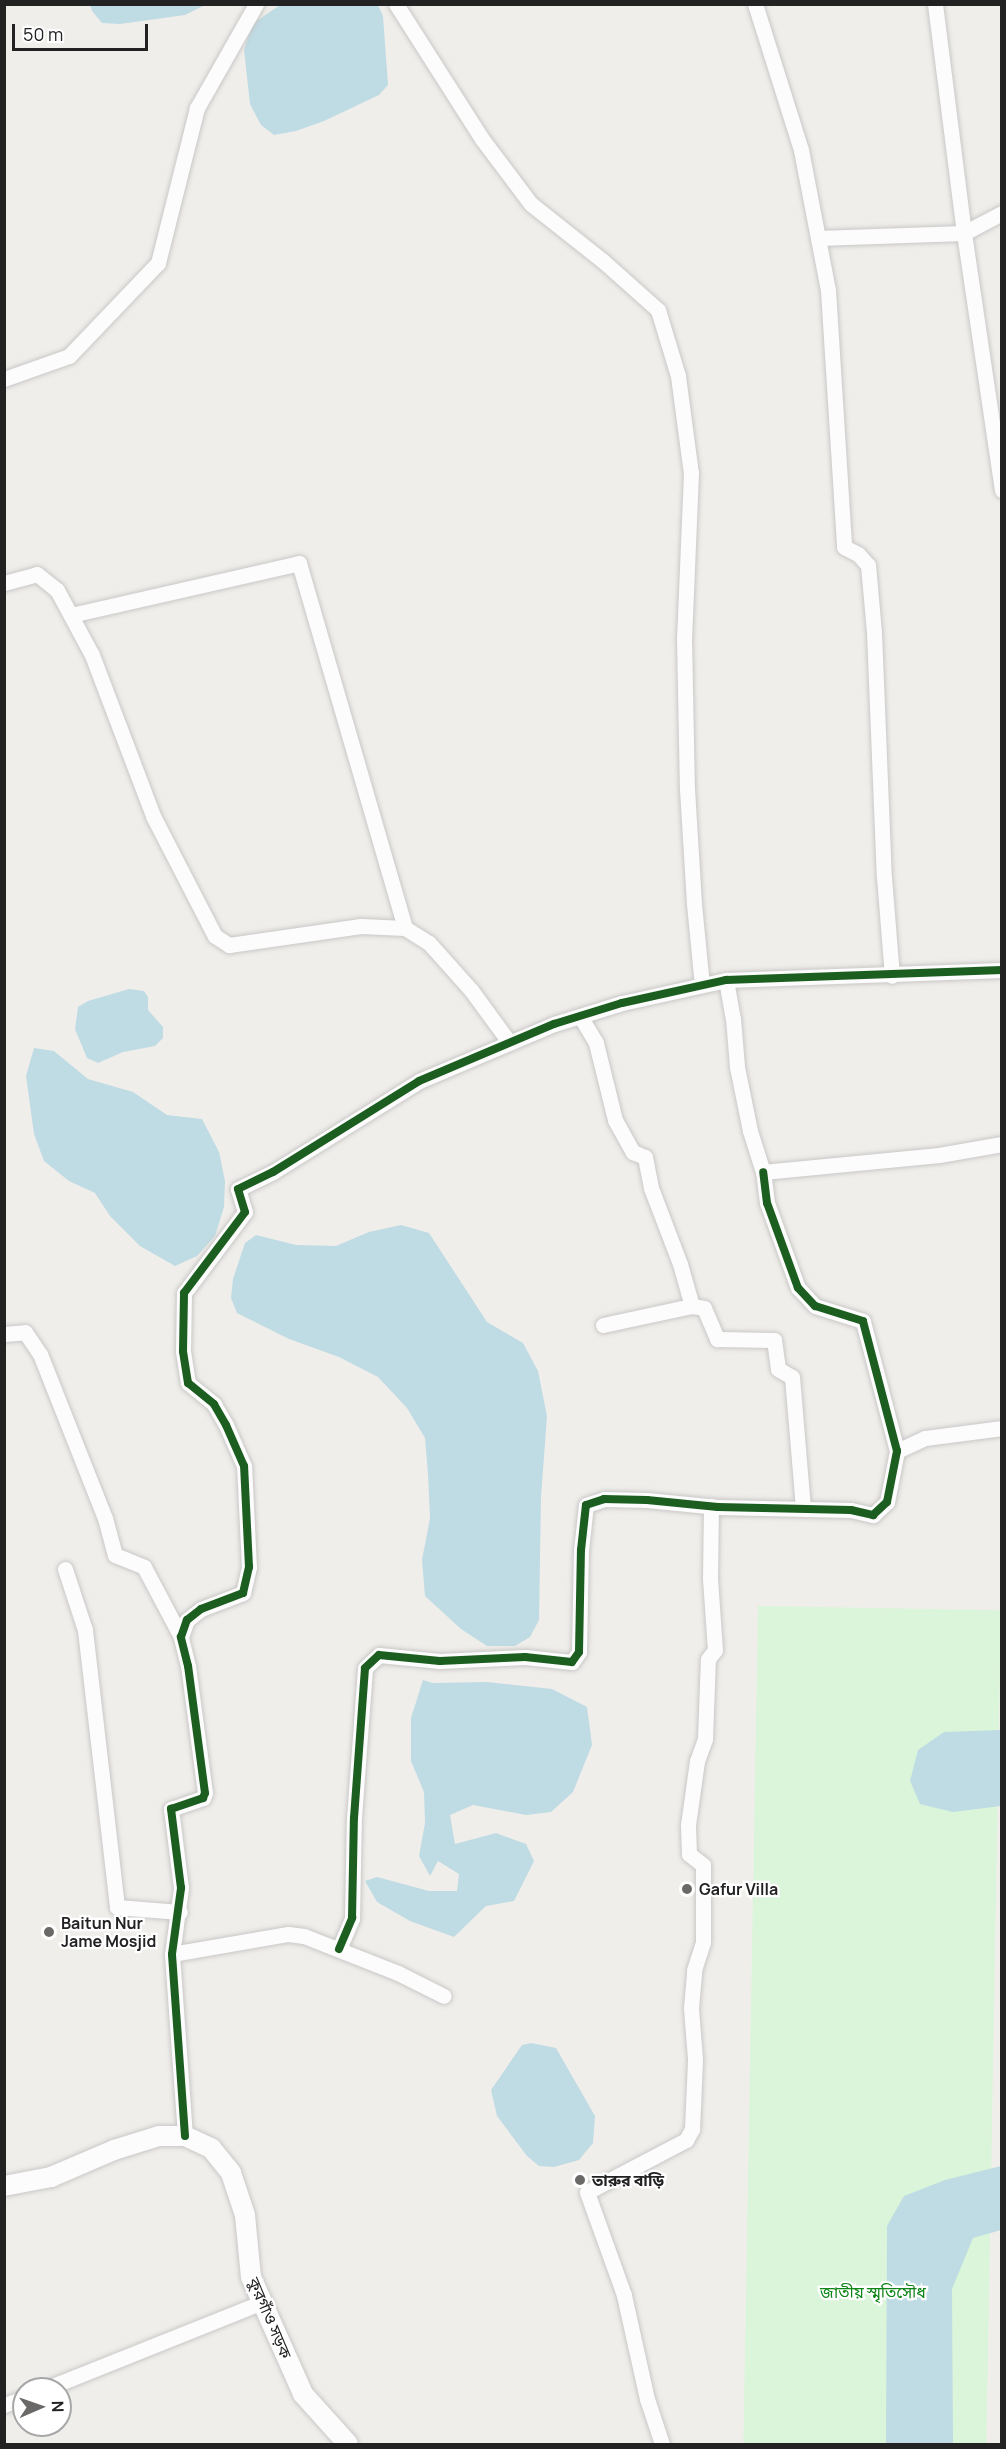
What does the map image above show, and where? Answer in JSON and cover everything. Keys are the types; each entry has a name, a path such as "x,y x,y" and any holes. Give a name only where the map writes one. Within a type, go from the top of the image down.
{"street":[{"path":"4,379 69,356 158,263 197,108 256,4"},
{"path":"396,4 470,121 531,204 603,261 658,310 678,376 691,473 684,637 687,789 702,985"},
{"path":"755,4 801,150 828,290 844,547 858,554 868,565 874,632 884,877 892,976"},
{"path":"935,4 964,233 1002,490"},
{"path":"818,238 964,233 1002,213"},
{"path":"70,615 299,563 405,928"},
{"path":"4,583 37,574 57,590 92,655 153,816 215,936 230,945 361,926 405,928 429,943 464,982 509,1042"},
{"path":"181,1637 188,1620 201,1609 243,1593 249,1567 244,1466 214,1404 188,1383 183,1351 184,1293 245,1212 238,1189 273,1172 419,1081 509,1042 622,1003 726,980 892,976 1002,970"},
{"path":"339,1949 352,1918 354,1818 365,1668 379,1655 440,1661 525,1657 572,1662 579,1652 581,1550 586,1505 604,1499 711,1506 851,1510 873,1515 887,1502 897,1451 862,1321 815,1306 798,1288 767,1203 763,1172 750,1131 737,1067 733,1018 726,980"},
{"path":"580,1016 596,1043 615,1120 633,1152 645,1157 651,1188 680,1264 692,1306"},
{"path":"763,1172 939,1155 1002,1144"},
{"path":"603,1325 692,1306 704,1308 717,1339 774,1340 778,1369 792,1377 800,1450 802,1509"},
{"path":"4,1334 25,1332 40,1354 105,1518 115,1555 144,1567 181,1637 190,1677 205,1793 203,1798 171,1809 181,1888 180,1912 172,1954 185,2136"},
{"path":"897,1451 925,1438 1002,1428"},
{"path":"662,2445 647,2399 624,2295 587,2192 686,2140 692,2129 695,2059 692,2001 694,1970 703,1942 703,1865 688,1854 688,1825 697,1761 705,1739 708,1659 715,1650 710,1578 711,1506"},
{"path":"65,1569 85,1630 117,1907 180,1912"},
{"path":"172,1954 288,1934 304,1936 398,1973 444,1996"},
{"name":"কুরগাঁও সড়ক","path":"4,2186 51,2176 114,2150 159,2136 185,2136 211,2148 231,2173 245,2215 251,2277 303,2394 348,2445"},
{"path":"72,2378 262,2302"}],"green space":[{"name":"জাতীয় স্মৃতিসৌধ","path":"758,1606 1001,1610 986,2444 743,2444"}],"water":[{"path":"90,4 205,5 185,15 120,24 102,23 92,11"},
{"path":"280,5 378,5 383,16 388,85 379,95 324,121 296,131 274,135 261,125 250,104 244,50 252,24"},
{"path":"129,989 144,991 148,997 148,1010 163,1027 163,1038 155,1046 123,1052 98,1063 87,1058 75,1029 78,1007 88,1001"},
{"path":"34,1048 54,1051 88,1079 133,1092 167,1115 202,1119 219,1152 225,1181 224,1207 215,1236 197,1256 175,1266 140,1246 110,1216 95,1193 69,1181 44,1161 34,1134 26,1076"},
{"path":"401,1225 429,1233 487,1322 523,1343 538,1371 547,1416 541,1497 539,1620 530,1637 515,1646 487,1646 461,1629 425,1596 422,1560 430,1518 425,1438 407,1408 378,1377 339,1357 289,1339 237,1313 231,1298 233,1279 245,1243 256,1235 296,1245 336,1246 369,1232"},
{"path":"423,1680 433,1683 487,1682 552,1689 587,1707 592,1745 573,1792 551,1812 526,1815 473,1805 450,1815 455,1844 496,1833 526,1844 534,1861 514,1901 486,1906 454,1937 410,1921 377,1902 365,1881 377,1877 429,1891 457,1891 459,1874 438,1861 430,1876 419,1856 425,1823 424,1792 411,1761 411,1718"},
{"path":"1001,1730 1001,1806 953,1812 920,1804 910,1781 918,1750 944,1732"},
{"path":"531,2043 556,2048 595,2116 593,2143 579,2160 554,2167 539,2166 527,2156 497,2116 491,2090 522,2045"},
{"path":"1001,2166 1001,2230 973,2238 952,2289 953,2444 886,2444 887,2226 904,2196 945,2180"}],"cycle path":[{"path":"185,2136 172,1954 181,1888 171,1809 203,1798 205,1793 188,1666 181,1637 187,1620 201,1609 243,1593 249,1567 244,1466 214,1404 188,1383 183,1351 184,1293 245,1212 238,1189 273,1172 419,1081 554,1024 622,1003 726,980 1002,970"},
{"path":"339,1949 352,1918 354,1818 365,1668 379,1655 440,1661 525,1657 572,1662 579,1652 581,1550 586,1505 604,1499 647,1500 718,1507 851,1510 873,1515 887,1502 897,1451 863,1321 815,1306 798,1288 767,1203 763,1172"}],"place":[{"name":"Gafur Villa","path":"687,1889"},
{"name":"Baitun Nur Jame Mosjid","path":"49,1932"},
{"name":"তারুর বাড়ি","path":"580,2180"}]}
